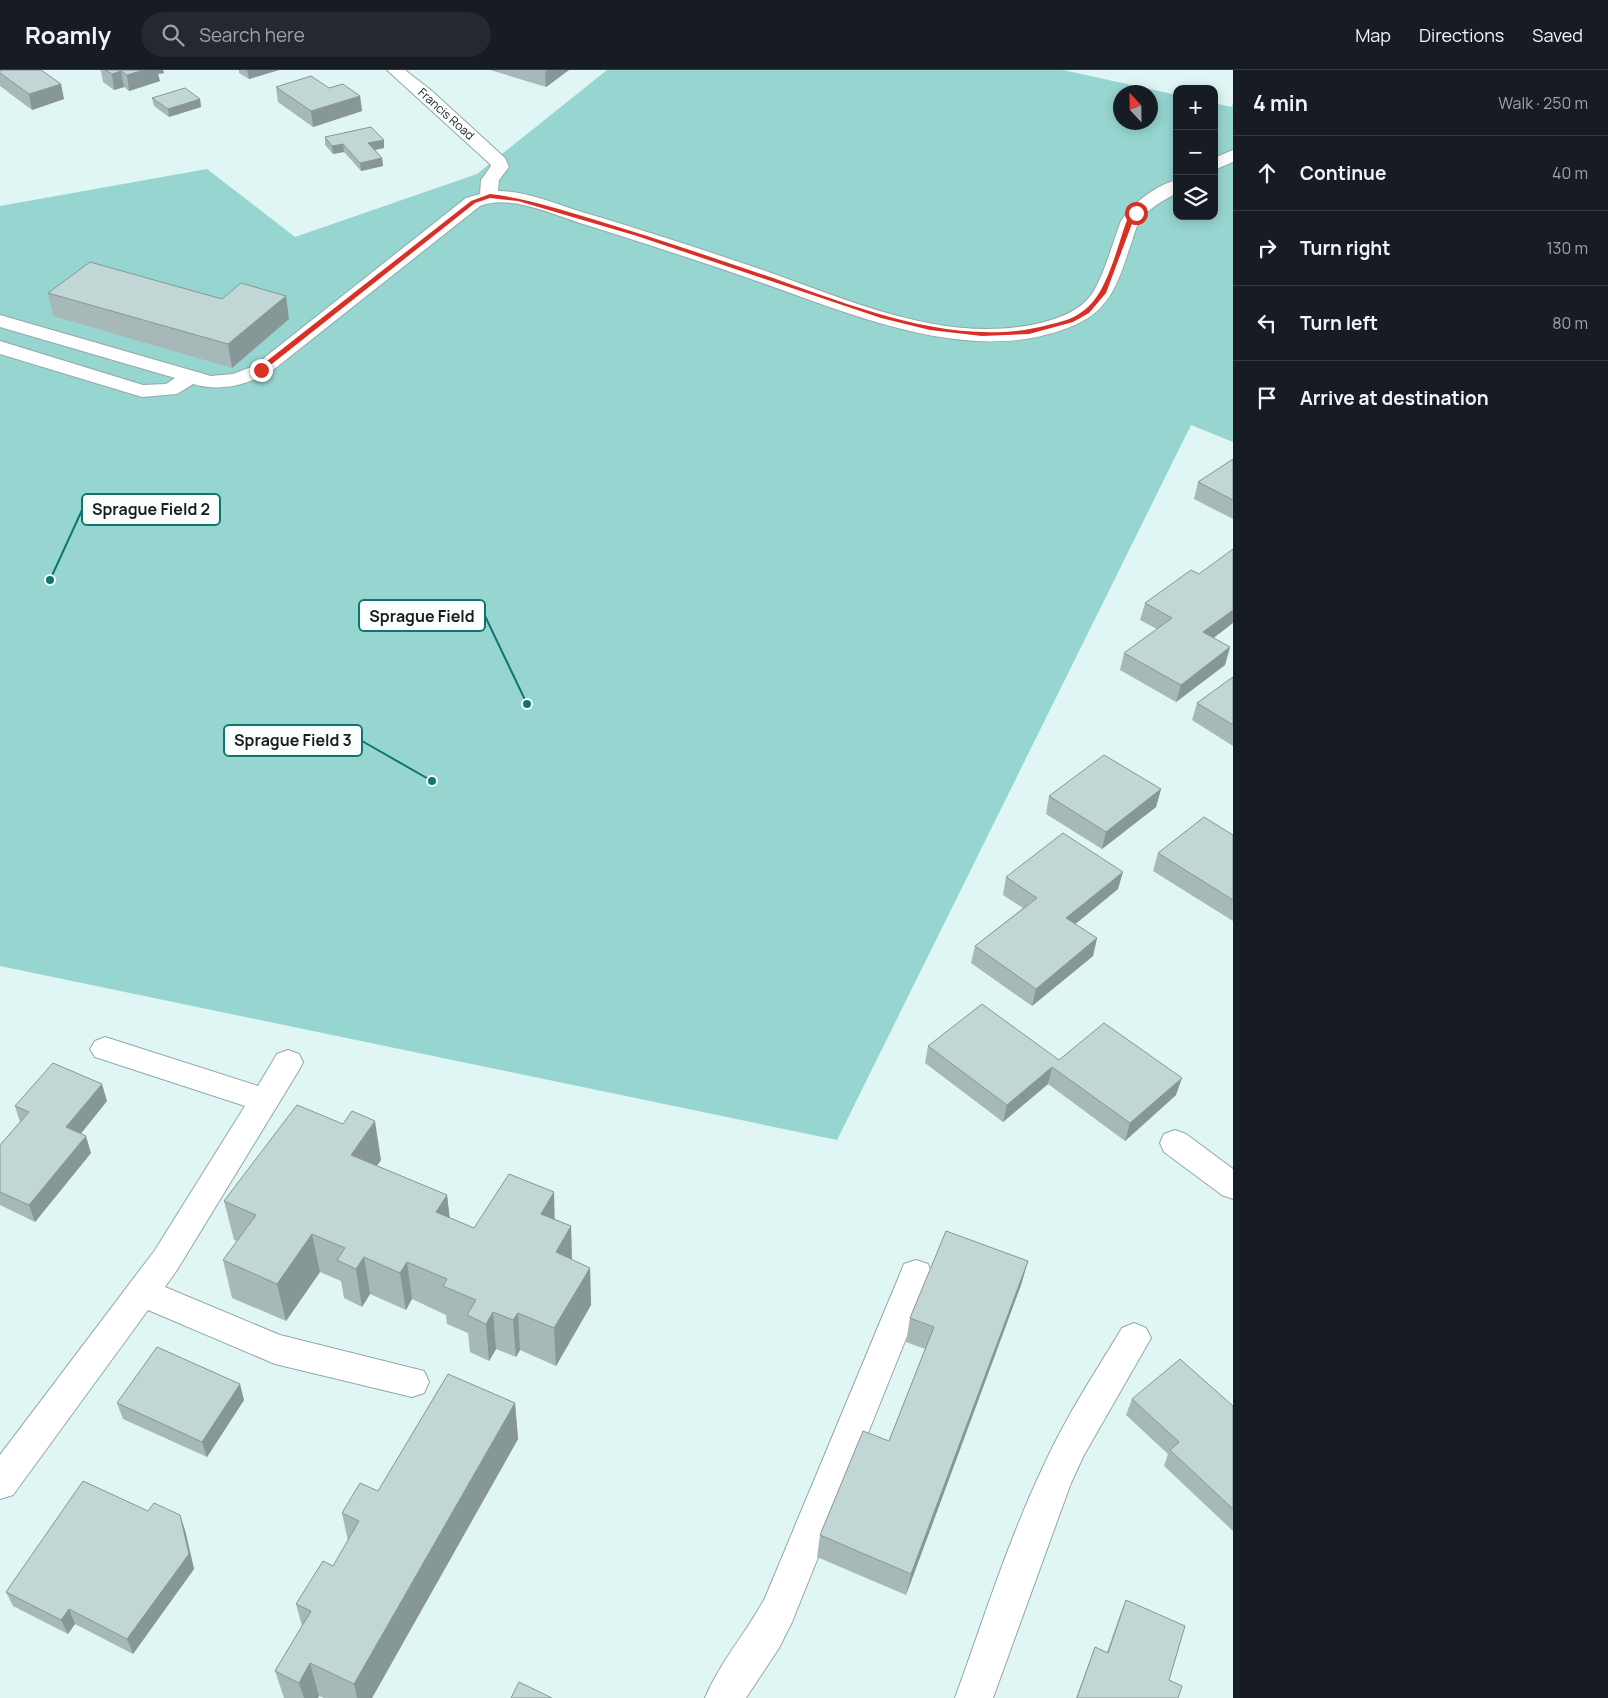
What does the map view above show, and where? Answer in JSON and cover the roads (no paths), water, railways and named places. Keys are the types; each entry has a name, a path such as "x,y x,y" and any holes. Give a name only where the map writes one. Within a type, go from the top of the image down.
{"street":[{"name":"Francis Road","path":"395,70 426,95 496,159 500,167 489,178 490,196"},
{"path":"1218,163 1233,155"},
{"path":"0,321 210,382 223,382 243,378 261,370 473,202 490,196 519,199 639,235 890,319 954,331 1008,334 1071,321 1086,312 1103,293 1130,220 1136,213 1173,188"},
{"path":"0,347 142,391 170,390 181,384 189,376"},
{"path":"105,1049 265,1100"},
{"path":"0,1483 143,1293 187,1226 288,1062"},
{"path":"1174,1142 1233,1186"},
{"path":"724,1698 766,1636 779,1610 916,1274"},
{"path":"143,1293 275,1349 412,1382"},
{"path":"974,1698 1042,1510 1056,1477 1072,1444 1134,1338"}],"place":[{"name":"Sprague Field 2","path":"50,580"},
{"name":"Sprague Field","path":"527,704"},
{"name":"Sprague Field 3","path":"432,781"}]}
